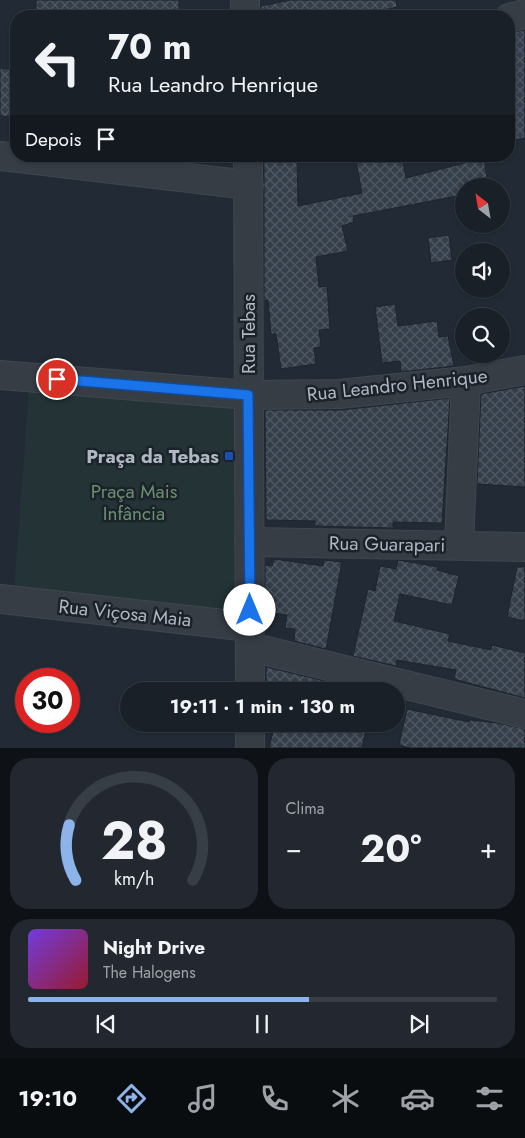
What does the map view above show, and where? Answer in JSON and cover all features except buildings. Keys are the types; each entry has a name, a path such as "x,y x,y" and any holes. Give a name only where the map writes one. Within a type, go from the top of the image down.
{"street":[{"path":"52,162 249,185"},
{"name":"Rua Tebas","path":"248,162 250,682"},
{"name":"Rua Leandro Henrique","path":"0,374 248,395 339,394 466,382 525,370"},
{"path":"459,544 466,382"},
{"name":"Rua Guarapari","path":"249,542 459,544 525,547"},
{"name":"Rua Viçosa Maia","path":"0,599 250,637 525,714"},
{"path":"250,732 250,748"}],"green space":[{"name":"Praça Mais Infância","path":"29,387 240,404 241,622 14,594"}],"place":[{"name":"Praça da Tebas","path":"229,456"}],"route":[{"path":"57,379 248,395 250,610"}]}
